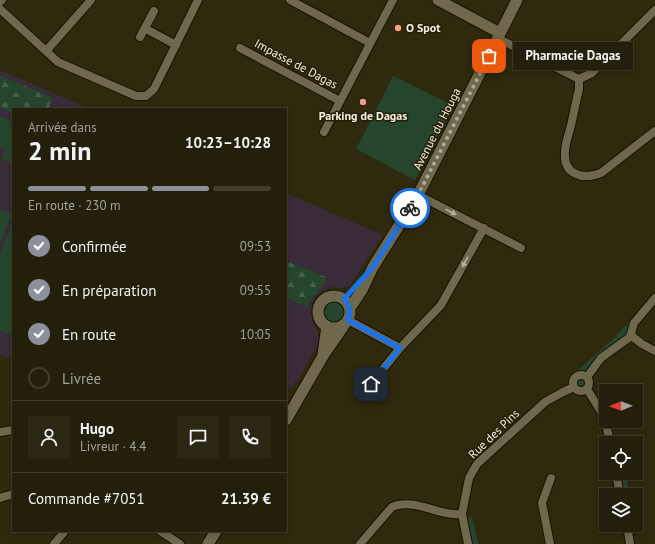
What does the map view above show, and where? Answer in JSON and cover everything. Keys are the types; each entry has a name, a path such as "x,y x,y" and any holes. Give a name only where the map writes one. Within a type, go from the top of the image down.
{"main road":[{"path":"438,0 499,36"},
{"name":"Avenue du Houga","path":"347,303 373,267 418,195 517,0"},
{"path":"287,418 322,356 346,322 350,316 347,303 334,296 329,297 322,302 319,312 320,318 327,326 337,328 346,322"},
{"path":"322,356 327,326"},
{"path":"208,544 215,532"}],"street":[{"path":"46,50 91,0"},
{"path":"0,9 58,62 136,96 146,96 154,89 198,0"},
{"path":"290,0 370,43"},
{"path":"324,132 393,0"},
{"path":"579,79 592,72 655,10"},
{"path":"140,37 146,29 154,11"},
{"path":"146,29 176,45"},
{"path":"499,36 579,79"},
{"name":"Impasse de Dagas","path":"240,48 340,101"},
{"path":"579,79 579,89 564,153 567,165 574,173 583,177 591,177 601,173 655,131"},
{"path":"418,195 521,248"},
{"path":"371,384 400,348 441,305 484,228"},
{"path":"587,377 601,358 630,337 634,323 655,298"},
{"path":"346,322 400,348"},
{"path":"630,337 633,336 642,344 655,351"},
{"path":"583,375 587,377 590,382 587,390 580,391 574,387 574,380 578,376 583,375"},
{"name":"Rue des Pins","path":"468,544 462,514 469,478 477,464 545,402 574,387"},
{"path":"587,390 605,418 609,436"},
{"path":"0,432 12,430"},
{"path":"550,544 542,503 552,478"},
{"path":"0,498 12,494"},
{"path":"360,544 392,507 397,504 409,504 462,514"},
{"path":"54,544 64,532"},
{"path":"163,532 180,544"},
{"path":"628,532 630,544"}],"shaded area":[{"path":"0,70 88,108 12,108 12,359 0,355"},
{"path":"287,193 383,235 350,285 344,288 334,287 324,289 314,299 311,307 311,315 318,332 319,342 298,381 295,382 292,388 290,388 287,393"}],"green space":[{"path":"0,76 38,91 53,99 49,105 51,108 12,108 12,113 0,107"},
{"path":"393,76 454,106 415,180 356,149"},
{"path":"0,116 12,122 12,164 1,159 5,149 0,147"},
{"path":"0,209 12,214 0,244"},
{"path":"12,224 12,336 0,331 0,254"},
{"path":"287,261 326,277 325,283 312,298 307,307 287,298"},
{"path":"336,300 344,304 348,312 344,320 336,324 328,320 324,312 328,304"},
{"path":"633,318 626,336 601,354 587,371 581,373 577,371 614,338"},
{"path":"580,378 584,378 586,379 586,387 580,388 577,385 577,381"},
{"path":"621,480 627,480 628,488 623,488"},
{"path":"472,517 478,544 472,544 467,518"}],"way so far":[{"path":"410,208 489,56"}],"place":[{"name":"O Spot","path":"398,28"},
{"name":"Pharmacie Dagas","path":"489,56"},
{"name":"Parking de Dagas","path":"363,102"}],"route":[{"path":"371,384 400,348 348,320 350,316 350,308 344,299 373,267 410,208"}]}
